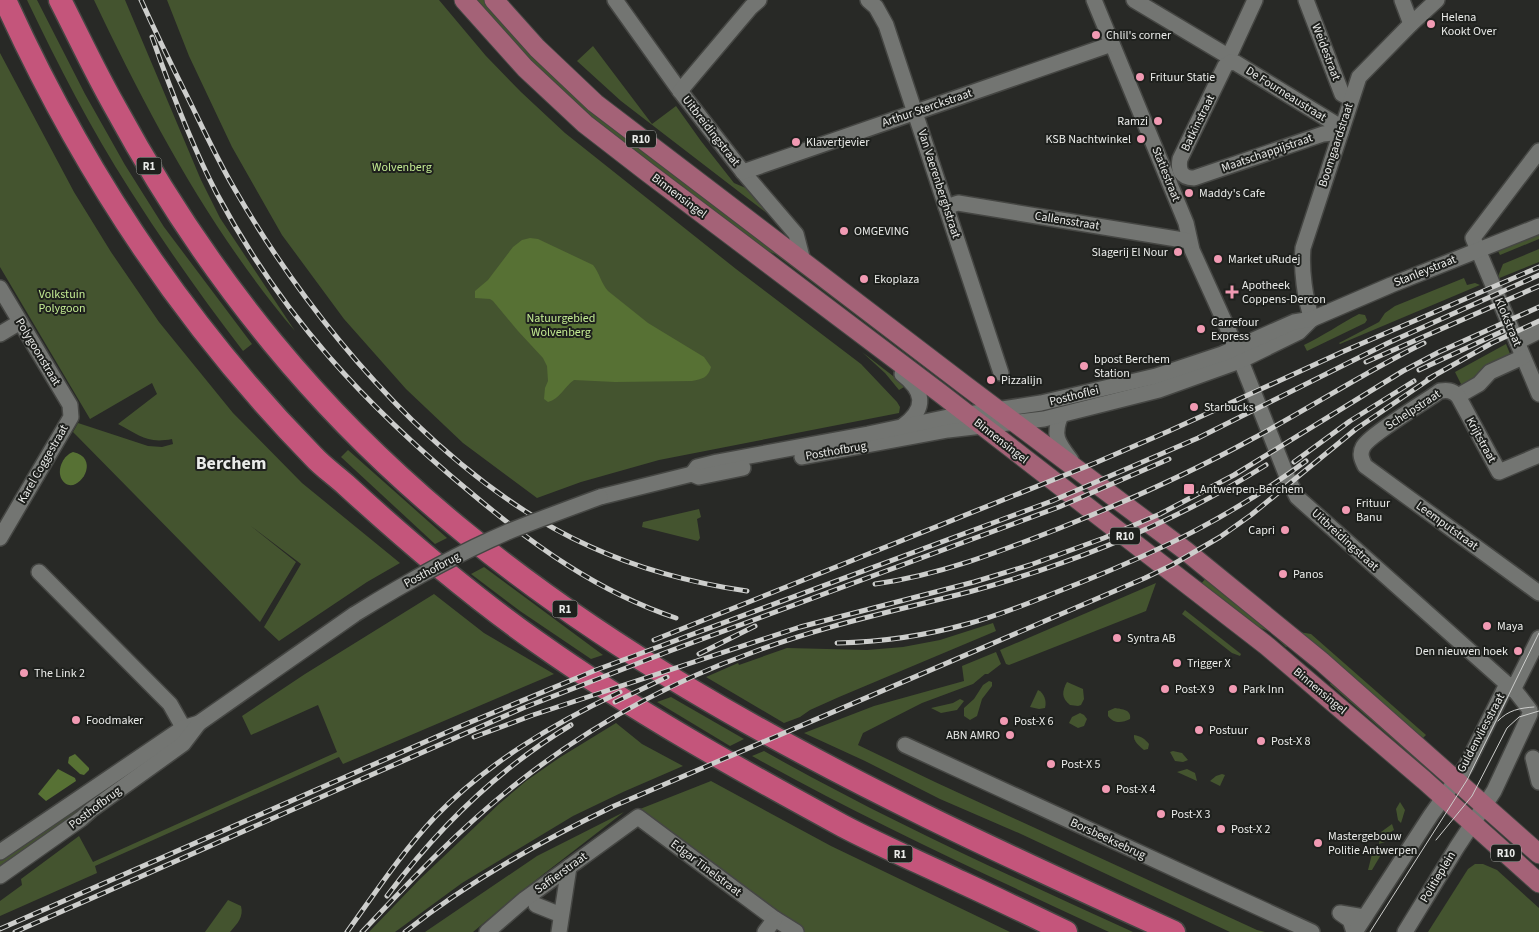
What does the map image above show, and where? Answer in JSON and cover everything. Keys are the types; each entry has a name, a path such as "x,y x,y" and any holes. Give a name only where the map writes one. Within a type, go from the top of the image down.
{"highway":[{"name":"R1","path":"5,0 40,73 78,143 127,224 164,278 225,359 271,412 316,460 398,534 474,596 543,647 684,736 845,827 1066,932"},
{"name":"R1","path":"60,0 114,106 174,206 194,237 270,340 309,385 365,443 415,490 492,555 564,608 632,654 792,748 918,812 1174,932"},
{"path":"67,0 78,34"}],"main road":[{"name":"Binnensingel","path":"464,0 525,68 579,118 1267,646 1335,703 1539,883"},
{"name":"Binnensingel","path":"494,0 536,48 595,102 1186,551 1314,655 1539,854"}],"street":[{"name":"Uitbreidingstraat","path":"616,0 680,91 743,172 796,234 803,261"},
{"path":"680,91 751,6 759,0"},
{"name":"Van Vaerenberghstraat","path":"868,0 879,12 886,25 1001,373"},
{"name":"Statiestraat","path":"1094,0 1186,223 1189,241 1238,355"},
{"name":"De Fourneaustraat","path":"1134,0 1341,130"},
{"name":"Batkinstraat","path":"1194,178 1182,175 1179,168 1180,159 1255,0"},
{"name":"Weidestraat","path":"1306,0 1342,94 1351,99"},
{"path":"1402,0 1410,24"},
{"name":"Boomgaardstraat","path":"1312,319 1308,305 1303,248 1359,77 1410,24 1437,0"},
{"name":"Arthur Sterckstraat","path":"743,172 1112,44"},
{"name":"Maatschappijstraat","path":"1194,178 1323,134 1341,130"},
{"path":"1478,250 1473,238 1539,151"},
{"name":"Callensstraat","path":"946,207 958,203 1189,241"},
{"name":"Stanleystraat","path":"1312,319 1391,285 1539,226"},
{"name":"Klokstraat","path":"1478,250 1539,394"},
{"name":"Polygoonstraat","path":"0,288 70,405 71,417"},
{"path":"1238,355 1294,322 1312,319"},
{"path":"0,334 20,322"},
{"path":"1517,342 1539,331"},
{"path":"879,348 877,356 912,382 918,390 920,400 917,412 911,421 903,426"},
{"name":"Uitbreidingstraat","path":"1238,355 1288,479 1298,497 1510,687"},
{"name":"Posthoflei","path":"966,414 1041,403 1238,355"},
{"name":"Posthoflei","path":"982,426 1061,415 1159,390 1238,355"},
{"name":"Schelpstraat","path":"1361,455 1362,449 1370,438 1440,391 1450,390 1458,396 1479,384 1490,372 1523,357"},
{"name":"Krijtstraat","path":"1458,396 1499,472 1539,455"},
{"name":"Posthofbrug","path":"692,474 696,468 717,462 966,414"},
{"path":"1061,415 1057,425 1056,438 1080,471"},
{"name":"Karel Coggestraat","path":"0,538 71,417"},
{"name":"Posthofbrug","path":"0,852 72,802 186,733 356,614 409,582 481,544 600,497 692,474 700,477 923,434 982,426"},
{"name":"Leemputstraat","path":"1361,455 1365,466 1539,593"},
{"path":"39,572 170,704 186,733"},
{"name":"Guldenvliesstraat","path":"1444,798 1466,766 1539,638"},
{"name":"Guldenvliesstraat","path":"1485,807 1510,760 1530,714 1535,709 1510,687"},
{"name":"Posthofbrug","path":"0,876 167,757 186,733"},
{"name":"Borsbeeksebrug","path":"905,745 1312,932"},
{"path":"1533,758 1539,782"},
{"path":"1354,932 1444,798"},
{"name":"Politieplein","path":"1405,932 1456,847 1485,807"},
{"name":"Saffierstraat","path":"486,932 525,900 638,817"},
{"name":"Edgar Tinelstraat","path":"638,817 775,919 796,932"},
{"path":"559,932 570,867"},
{"path":"536,905 561,915"},
{"path":"1354,932 1350,920 1340,913 1364,917"},
{"path":"765,932 775,919"}],"green space":[{"path":"27,0 37,0 85,94 125,165 164,227 252,344 243,351 199,292 143,211 102,144"},
{"path":"94,0 125,0 201,180 220,218 295,331 236,254 184,172 137,87"},
{"name":"Natuurgebied Wolvenberg","path":"167,0 439,0 486,56 565,133 736,269 861,364 897,402 900,407 899,413 659,460 581,482 537,498 463,443 406,389 344,319 282,235 232,147 189,56"},
{"path":"474,0 484,0 530,52 942,377 940,379 775,254 756,246 610,135 544,76"},
{"path":"593,46 652,124 676,106 734,183 748,189 768,214 621,101 577,61"},
{"name":"Volkstuin Polygoon","path":"0,53 74,192 111,252 159,322 233,413 302,483 400,563 367,582 279,641 264,627 301,564 251,526 296,562 260,622 73,432 78,423 148,446 162,447 173,444 172,439 156,440 144,438 118,424 157,394 152,383 90,419 0,267"},
{"path":"1539,232 1539,239 1500,255 1497,249"},
{"path":"1539,249 1539,262 1497,279 1503,264"},
{"path":"1464,278 1467,285 1475,283 1480,285 1339,343 1379,322 1385,313 1395,306"},
{"path":"1359,314 1365,315 1367,320 1365,323 1307,351 1304,345"},
{"path":"1506,344 1515,366 1488,380 1490,385 1467,396 1455,372"},
{"path":"862,352 914,394 904,387 899,390 885,373"},
{"path":"348,450 447,538 435,544 341,457"},
{"path":"699,509 701,517 697,519 700,538 698,541 642,527 643,522"},
{"path":"484,567 603,655 591,659 520,611 471,574"},
{"path":"1206,578 1290,645 1286,647 1270,632 1252,624 1200,585"},
{"path":"1156,583 1146,611 1009,665 1006,664 1000,650"},
{"path":"434,594 484,633 554,674 343,764 339,757 95,866 97,873 0,916 0,901 22,885 21,879 79,836 93,862 337,752 318,705 251,735 242,716 305,674"},
{"path":"1185,610 1241,654 1240,656 1232,653 1182,614"},
{"path":"993,623 996,631 839,697 784,723 706,677 738,663 739,665 787,648 867,650 903,647 940,640"},
{"path":"1299,632 1311,634 1426,735 1423,738"},
{"path":"996,652 1001,664 988,674 985,674 973,684 922,703 863,733 858,745 1257,930 1265,932 1230,932 1021,834 940,799 804,733 874,706 964,681 962,666"},
{"path":"989,681 992,682 992,686 982,699 977,716 970,720 964,716 964,708 974,699 983,685"},
{"path":"1332,681 1432,768 1430,772 1330,684"},
{"path":"1067,682 1083,689 1084,699 1081,705 1070,705 1065,700 1063,691"},
{"path":"1038,690 1045,697 1045,708 1030,707"},
{"path":"671,697 744,739 730,746 657,702"},
{"path":"960,699 964,701 957,710 941,713 931,708 953,703"},
{"path":"1115,708 1128,712 1130,719 1118,722 1110,719 1108,711"},
{"path":"1080,713 1087,719 1084,726 1078,728 1069,723 1072,717"},
{"path":"616,723 642,744 683,766 573,816 462,883 395,932 369,932 420,879 526,781"},
{"path":"1134,735 1141,737 1149,744 1148,749 1144,750 1138,745"},
{"path":"764,751 901,823 993,868 1133,932 1109,932 884,825 752,756"},
{"path":"1170,752 1182,753 1188,760 1183,762 1175,761"},
{"path":"154,757 84,805 79,811 0,870 0,859 102,788"},
{"path":"1187,769 1195,773 1197,781 1177,772"},
{"path":"1225,775 1220,786 1210,781 1216,776"},
{"path":"711,781 831,846 1010,932 788,932 786,922 640,809"},
{"path":"1400,802 1405,810 1401,823 1398,820 1396,809"},
{"path":"624,812 519,893 473,932 425,932 537,856"},
{"path":"1392,824 1394,830 1389,833 1385,842 1379,844 1381,832"},
{"path":"1379,851 1382,853 1372,870 1368,870 1372,854"},
{"path":"1475,864 1483,864 1497,870 1539,908 1539,932 1428,932 1468,869"},
{"path":"228,900 241,906 242,914 237,923 230,932 205,932"}],"shaded area":[{"path":"538,239 593,265 608,291 648,323 704,357 711,367 708,374 702,379 692,381 615,382 574,380 556,398 548,402 544,399 548,381 547,366 543,358 493,301 475,298 475,291 488,280 513,247 522,240"},
{"path":"73,452 82,456 86,462 86,470 84,477 72,485 66,484 61,478 60,470 64,459"},
{"path":"75,754 89,768 84,775 80,774 68,763 69,757"},
{"path":"58,769 75,778 76,781 46,801 38,794"}],"tram line":[{"path":"1370,932 1467,780 1539,633"},
{"path":"1498,721 1506,714 1515,710 1534,707"},
{"path":"1436,840 1472,796 1507,728 1519,717 1539,711"}],"railway":[{"path":"141,0 221,164 253,220 293,281 338,339 386,394 412,420 452,457 495,491 540,521 564,534 627,562 646,568 706,584 747,591"},
{"path":"152,37 182,117 217,194 269,280 328,356 395,426 494,512 542,548 593,581 620,595 676,618"},
{"path":"654,640 1095,463 1342,352 1539,267"},
{"path":"0,929 461,726 596,670 1052,501 1198,438 1388,343 1539,275"},
{"path":"1366,362 1539,286"},
{"path":"474,737 533,715 800,627 974,582 1030,565 1104,538 1160,514 1234,475 1403,371 1439,352 1539,307"},
{"path":"1428,379 1492,343 1539,321"},
{"path":"1419,370 1503,331"},
{"path":"875,584 923,575 969,562 1060,528 1133,497 1229,452 1424,343"},
{"path":"405,932 429,913 506,863 614,806 1172,565 1220,537 1251,515 1356,429 1434,376"},
{"path":"1294,462 1350,421 1414,381"},
{"path":"15,932 523,708 667,652 1059,507 1169,459"},
{"path":"837,643 886,640 935,632 981,620 1023,606 1167,545 1251,499 1306,461"},
{"path":"362,932 458,835 520,781 574,742 660,692 720,665 806,634 976,590 1089,553 1162,522 1266,465"},
{"path":"699,654 755,626"},
{"path":"615,702 667,677"},
{"path":"347,932 411,844 455,797 476,779 522,746 570,717 620,692"},
{"path":"387,896 427,847 471,802 519,761 571,725"}],"place":[{"name":"Helena Kookt Over","path":"1431,24"},
{"name":"Chlil's corner","path":"1096,35"},
{"name":"Frituur Statie","path":"1140,77"},
{"name":"Ramzi","path":"1158,121"},
{"name":"KSB Nachtwinkel","path":"1141,139"},
{"name":"Klavertjevier","path":"796,142"},
{"name":"Maddy's Cafe","path":"1189,193"},
{"name":"OMGEVING","path":"844,231"},
{"name":"Slagerij El Nour","path":"1178,252"},
{"name":"Market uRudej","path":"1218,259"},
{"name":"Ekoplaza","path":"864,279"},
{"name":"Apotheek Coppens-Dercon","path":"1232,292"},
{"name":"Carrefour Express","path":"1201,329"},
{"name":"bpost Berchem Station","path":"1084,366"},
{"name":"Pizzalijn","path":"991,380"},
{"name":"Starbucks","path":"1194,407"},
{"name":"Antwerpen-Berchem","path":"1189,489"},
{"name":"Frituur Banu","path":"1346,510"},
{"name":"Capri","path":"1285,530"},
{"name":"Panos","path":"1283,574"},
{"name":"Maya","path":"1487,626"},
{"name":"Syntra AB","path":"1117,638"},
{"name":"Den nieuwen hoek","path":"1518,651"},
{"name":"Trigger X","path":"1177,663"},
{"name":"The Link 2","path":"24,673"},
{"name":"Post-X 9","path":"1165,689"},
{"name":"Park Inn","path":"1233,689"},
{"name":"Foodmaker","path":"76,720"},
{"name":"Post-X 6","path":"1004,721"},
{"name":"Postuur","path":"1199,730"},
{"name":"ABN AMRO","path":"1010,735"},
{"name":"Post-X 8","path":"1261,741"},
{"name":"Post-X 5","path":"1051,764"},
{"name":"Post-X 4","path":"1106,789"},
{"name":"Post-X 3","path":"1161,814"},
{"name":"Post-X 2","path":"1221,829"},
{"name":"Mastergebouw Politie Antwerpen","path":"1318,843"}],"district":[{"name":"Berchem","path":"231,463"}],"park label":[{"name":"Wolvenberg","path":"402,167"}]}
